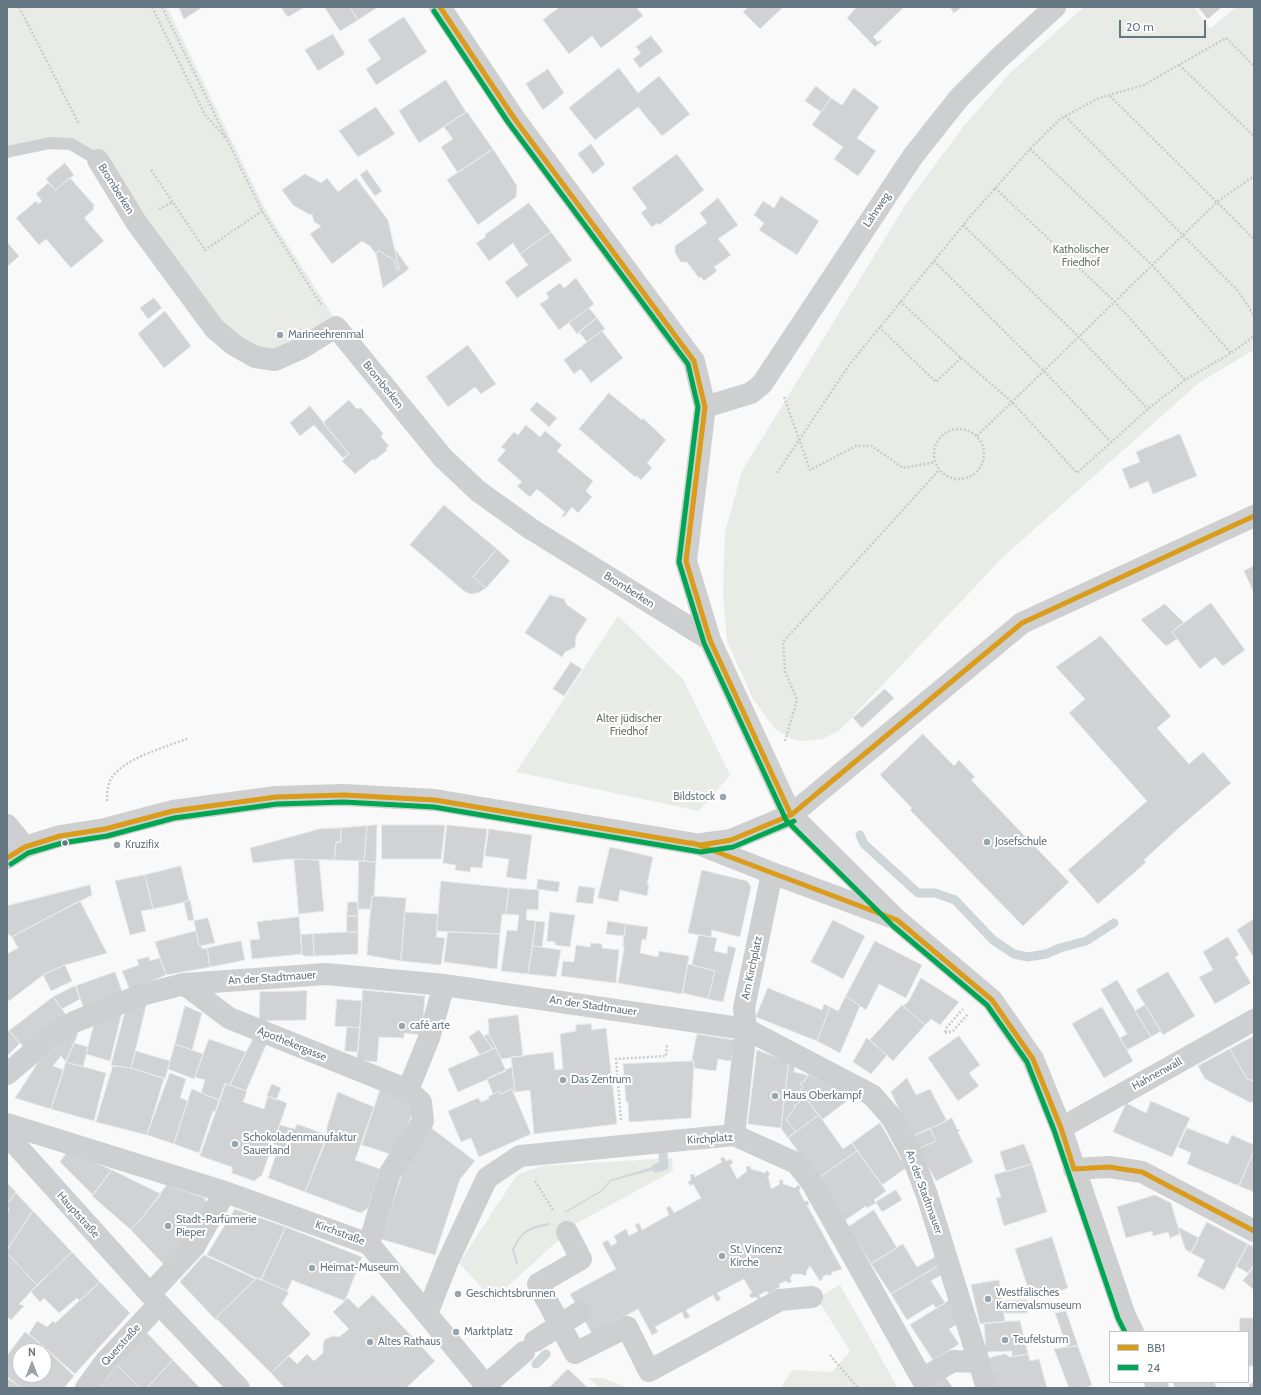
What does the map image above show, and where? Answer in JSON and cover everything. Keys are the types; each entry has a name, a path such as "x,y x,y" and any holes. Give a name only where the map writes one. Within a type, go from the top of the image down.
{"street":[{"path":"440,7 514,118 694,361 705,407 686,562 710,640 791,815 898,920 992,1000 1032,1059 1060,1128 1133,1331"},
{"name":"Lahrweg","path":"705,407 751,393 762,384 913,156 959,98 998,58 1051,8"},
{"name":"Bromberken","path":"98,160 136,222 214,328 234,345 255,357 275,360 302,348 336,327 443,458 478,491 531,529 710,640"},
{"path":"701,844 731,840 791,815 1022,623 1254,516"},
{"path":"7,858 25,847 60,836 104,829 173,811 276,797 344,795 434,800 701,844 772,873 898,920"},
{"path":"7,825 25,847"},
{"name":"Am Kirchplatz","path":"734,1135 746,1029 744,1008 772,873"},
{"name":"An der Stadtmauer","path":"7,1074 53,1035 74,1022 141,995 184,984 326,974 444,985 746,1029 872,1095 892,1118 911,1153 927,1195 987,1388"},
{"name":"Apothekergasse","path":"184,984 229,1018 408,1090 421,1102 423,1121 390,1173 369,1244"},
{"path":"408,1090 428,1038 444,985"},
{"name":"Hahnenwall","path":"1060,1128 1254,1020"},
{"name":"Kirchstraße","path":"7,1124 226,1192 369,1244 427,1314"},
{"name":"Hauptstraße","path":"7,1135 154,1299 239,1388"},
{"name":"Kirchplatz","path":"427,1314 447,1263 487,1178 520,1156 734,1135 796,1163 812,1183 922,1379 953,1361 978,1362"},
{"path":"1074,1169 1109,1168 1142,1172 1254,1231"},
{"path":"154,1299 194,1247 226,1192"},
{"path":"567,1232 581,1259 538,1284 575,1353 627,1327 649,1371 780,1300 812,1297"},
{"name":"Querstraße","path":"86,1388 154,1299"},
{"path":"427,1314 487,1386 529,1346 559,1324 580,1312"}],"lane":[{"path":"7,152 50,143 71,144 98,160"}],"path":[{"path":"19,7 80,125"},
{"path":"152,7 205,115 228,140"},
{"path":"162,7 262,211 336,327"},
{"path":"776,473 850,364 900,301 995,188 1030,149 1065,116 1099,98 1144,86 1226,38 1254,66"},
{"path":"1179,65 1254,136"},
{"path":"1110,96 1254,239"},
{"path":"1065,116 1239,292 1254,316"},
{"path":"1030,149 1152,266 1231,353"},
{"path":"151,170 205,250 262,211"},
{"path":"977,436 1217,202 1254,176"},
{"path":"995,188 1115,302 1185,380"},
{"path":"963,225 1079,337 1148,409"},
{"path":"934,261 1044,371 1112,443"},
{"path":"900,301 961,358 1012,402 1077,473 1148,409 1185,380 1231,353 1254,336"},
{"path":"879,327 936,382 961,358"},
{"path":"774,367 810,470 856,446 872,446 903,468 935,462"},
{"path":"958,428 966,429 977,436 985,450 984,460 978,472 962,480 952,479 939,470 935,462 935,446 938,439 945,433 958,428"},
{"path":"797,700 785,671 783,642 939,470"},
{"path":"104,829 108,791 112,778 122,768 135,760 189,738"},
{"path":"945,1033 953,1031 967,1016"},
{"path":"623,1146 616,1059 666,1056 669,1017"},
{"path":"520,1156 567,1232"},
{"path":"830,1355 858,1388"}],"green space":[{"path":"7,7 167,7 265,209 337,322 275,355 233,340 142,223 71,141 7,149"},
{"name":"Katholischer Friedhof","path":"1084,7 1194,7 1210,29 1236,7 1254,7 1254,350 1200,382 1003,557 839,731 822,739 803,741 792,739 775,729 753,699 727,641 723,593 725,532 742,471 906,204 963,127 1010,73"},
{"name":"Alter jüdischer Friedhof","path":"618,616 683,679 730,775 699,811 516,772"},
{"path":"672,1158 673,1171 577,1223 493,1300 459,1263 517,1175 541,1166"},
{"path":"840,1285 898,1388 781,1388 792,1370 832,1372 850,1351 817,1298"},
{"path":"588,1378 603,1378 629,1388 599,1388"}],"shaded area":[{"path":"665,1164 665,1167 611,1181 601,1192 565,1213 564,1212 600,1191 610,1180"},
{"path":"549,1223 550,1225 528,1232 520,1239 514,1250 518,1263 516,1264 512,1250 522,1234 526,1230"}],"building":[{"path":"179,7 203,7 184,19"},
{"path":"281,7 305,7 288,17"},
{"path":"350,7 358,20 340,31 325,8"},
{"path":"350,7 378,7 358,20"},
{"path":"560,7 636,7 643,16 601,48 592,36 569,54 543,20"},
{"path":"749,7 783,7 760,29 743,12"},
{"path":"855,7 904,7 873,37 878,42 880,40 882,41 875,47 847,18 856,8"},
{"path":"950,7 962,7 954,13"},
{"path":"1198,7 1222,7 1208,19"},
{"path":"404,17 427,52 376,85 366,69 381,59 368,40"},
{"path":"333,34 345,54 318,71 305,50"},
{"path":"651,36 663,51 640,68 633,59 641,53 636,47"},
{"path":"619,68 638,93 659,76 690,114 662,136 638,107 595,140 569,108"},
{"path":"548,69 564,93 543,110 526,84"},
{"path":"446,80 466,112 419,143 399,111"},
{"path":"816,86 831,98 821,112 805,101"},
{"path":"854,88 879,107 857,138 876,151 858,176 834,159 843,147 812,125 831,98 842,105"},
{"path":"376,107 395,134 358,157 339,131"},
{"path":"467,112 493,149 458,173 441,147 453,139 444,127"},
{"path":"591,144 605,164 593,174 578,154"},
{"path":"493,149 517,186 516,197 478,225 447,180"},
{"path":"677,154 704,190 659,225 658,223 652,227 641,213 647,208 632,188"},
{"path":"65,163 74,175 55,190 46,179"},
{"path":"367,170 382,191 375,196 360,175"},
{"path":"305,174 321,183 327,178 338,192 356,178 388,220 399,269 397,270 394,260 379,251 375,253 370,246 362,241 332,264 310,234 321,226 314,222 312,214 310,215 293,205 282,190"},
{"path":"70,178 94,205 93,210 85,217 85,219 104,241 71,268 46,239 39,245 16,218 36,201 38,204 42,201 36,194 48,183 55,190"},
{"path":"781,196 819,221 797,255 759,230 764,223 754,215 763,201 774,208"},
{"path":"718,198 738,225 718,239 731,255 714,267 717,271 704,281 701,277 699,278 687,262 681,262 675,253 675,246 707,223 700,213"},
{"path":"529,203 551,232 520,254 513,243 489,261 476,243 486,237 485,235"},
{"path":"551,232 572,260 517,298 505,282 528,265 520,254"},
{"path":"7,242 19,256 7,267"},
{"path":"395,249 409,269 383,288 376,253 379,251 394,260 397,270 399,269"},
{"path":"576,278 594,304 559,330 540,304 549,298 546,293 560,283 564,288"},
{"path":"154,298 162,308 148,319 140,308"},
{"path":"589,308 597,318 577,334 569,323"},
{"path":"165,311 191,346 164,368 138,334"},
{"path":"597,318 605,329 587,342 579,332"},
{"path":"602,331 623,358 591,383 581,369 574,374 564,360"},
{"path":"468,345 496,384 481,394 475,387 448,407 426,377"},
{"path":"609,393 642,420 643,418 666,440 647,463 652,468 641,480 637,476 635,477 579,429"},
{"path":"349,400 357,409 361,408 383,433 381,437 389,446 386,448 387,450 375,460 373,459 355,474 342,461 349,454 323,423"},
{"path":"537,402 557,418 549,427 530,410"},
{"path":"310,406 349,454 343,458 314,425 300,436 290,423"},
{"path":"526,425 540,437 545,431 562,445 557,451 593,481 586,491 592,497 578,513 572,507 564,517 562,516 565,512 537,489 530,497 517,486 522,482 497,460 506,450 501,447 514,432 518,435"},
{"path":"1180,434 1197,476 1153,494 1148,481 1130,489 1122,469 1140,462 1136,452"},
{"path":"444,505 497,549 473,577 486,588 478,593 470,594 464,591 410,545"},
{"path":"497,549 510,561 486,588 473,577"},
{"path":"1254,566 1254,593 1244,571"},
{"path":"550,595 564,599 567,605 587,619 576,636 575,647 565,652 562,657 525,633"},
{"path":"1211,603 1245,650 1223,666 1215,657 1200,669 1172,632"},
{"path":"1165,604 1184,623 1172,632 1177,639 1166,646 1141,620"},
{"path":"1101,636 1171,716 1157,728 1189,764 1203,752 1231,783 1181,826 1144,860 1146,862 1144,864 1098,904 1068,870 1147,801 1069,713 1085,699 1056,667"},
{"path":"571,662 582,669 564,696 553,689"},
{"path":"885,689 894,698 862,728 853,718"},
{"name":"Josefschule","path":"923,734 954,766 959,760 975,777 971,780 1069,882 1023,926 910,810 912,808 880,775"},
{"path":"377,825 376,862 364,861 367,826"},
{"path":"382,825 445,825 441,859 382,859"},
{"path":"447,825 487,829 482,868 471,867 470,872 455,870 456,865 443,863"},
{"path":"367,826 364,861 334,860 336,842 341,842 341,828"},
{"path":"341,828 341,842 336,842 334,860 288,859 253,863 250,848 319,829"},
{"path":"489,829 532,835 526,880 506,877 509,859 485,856"},
{"path":"610,847 653,857 647,884 649,885 647,896 620,890 618,902 598,898"},
{"path":"294,859 319,860 324,911 299,914"},
{"path":"359,861 376,862 374,896 372,896 371,909 358,909"},
{"path":"181,866 189,901 153,909 145,875"},
{"path":"702,870 747,881 751,887 740,937 712,930 711,937 688,933"},
{"path":"145,875 153,909 141,911 146,931 130,935 115,881"},
{"path":"538,879 560,882 558,892 537,889"},
{"path":"441,881 509,888 506,914 502,914 500,934 437,931"},
{"path":"90,885 92,895 11,937 9,934 7,935 7,906"},
{"path":"579,886 595,888 593,904 576,902"},
{"path":"509,888 539,890 538,910 527,909 526,920 536,921 528,974 501,971 507,930 517,931 519,915 506,914"},
{"path":"372,896 406,898 401,961 367,955"},
{"path":"190,900 194,920 188,921 184,902"},
{"path":"80,901 107,953 65,965 43,975 9,1001 7,997 7,954 18,948 12,937"},
{"path":"348,902 358,902 358,916 347,916"},
{"path":"405,912 438,914 436,937 445,938 441,965 401,961"},
{"path":"550,912 575,915 570,947 555,945 555,942 547,941"},
{"path":"347,916 358,916 358,932 347,932"},
{"path":"299,917 302,954 252,959 250,940 260,939 257,922"},
{"path":"208,918 215,943 199,946 194,921"},
{"path":"1254,919 1254,958 1237,930"},
{"path":"833,920 865,936 843,979 811,962"},
{"path":"536,921 545,922 542,947 533,946"},
{"path":"608,921 626,924 624,936 606,934"},
{"path":"626,924 648,927 646,940 642,939 640,953 658,957 659,951 689,956 682,994 618,983 624,949 623,946"},
{"path":"196,931 199,946 201,946 202,949 207,948 210,967 166,975 155,942"},
{"path":"358,932 358,954 314,956 313,934"},
{"path":"448,932 500,934 497,969 444,962"},
{"path":"313,934 314,956 304,956 302,954 301,935"},
{"path":"699,935 717,938 714,951 727,954 728,946 736,948 723,1002 708,999 715,971 692,965"},
{"path":"1228,937 1239,955 1235,957 1251,983 1215,1004 1199,977 1213,970 1203,952"},
{"path":"241,941 245,960 210,967 207,948"},
{"path":"875,941 922,965 906,998 879,984 866,1010 846,996"},
{"path":"591,943 602,944 602,948 619,950 616,983 561,976 563,961 574,962 576,945 590,947"},
{"path":"533,946 561,950 556,977 528,974"},
{"path":"149,957 150,961 160,958 166,975 130,990 122,971 139,965 137,960"},
{"path":"688,964 715,971 708,999 683,993"},
{"path":"65,965 72,981 51,991 43,975"},
{"path":"115,972 123,994 84,1009 76,986"},
{"path":"1168,972 1195,1016 1163,1035 1136,990"},
{"path":"921,978 959,1002 940,1025 931,1019 925,1025 903,1006 908,1002"},
{"path":"1117,980 1151,1037 1127,1050 1120,1038 1127,1034 1101,990"},
{"path":"75,986 80,999 62,1009 53,997"},
{"path":"768,988 822,1010 824,1004 830,1007 817,1041 756,1017"},
{"path":"363,990 425,996 422,1035 404,1033 404,1038 379,1037 377,1062 357,1060"},
{"path":"307,991 306,1020 259,1021 260,992"},
{"path":"846,996 860,1006 840,1053 817,1041 830,1007 838,1011"},
{"path":"53,997 67,1016 27,1051 9,1031"},
{"path":"337,999 362,1001 360,1028 335,1026"},
{"path":"147,1002 131,1068 111,1065 125,1011"},
{"path":"902,1005 925,1025 893,1061 870,1040"},
{"path":"1145,1005 1161,1031 1151,1037 1135,1011"},
{"path":"185,1006 202,1013 192,1050 175,1044"},
{"path":"1102,1007 1133,1061 1104,1078 1072,1024"},
{"path":"122,1012 110,1061 86,1054 94,1024"},
{"path":"518,1015 523,1056 501,1059 489,1034 488,1019"},
{"name":"Das Zentrum","path":"591,1024 592,1030 606,1028 617,1124 534,1134 530,1090 515,1092 511,1057 553,1052 555,1070 563,1069 560,1034 576,1031 576,1025"},
{"path":"347,1027 360,1028 358,1052 345,1051"},
{"path":"7,1029 20,1043 7,1056"},
{"path":"76,1030 78,1034 66,1062 61,1056 53,1066 64,1070 51,1109 15,1098 39,1061"},
{"path":"479,1030 493,1049 480,1055 469,1037"},
{"path":"489,1034 496,1048 493,1049 484,1036"},
{"path":"697,1034 735,1040 731,1061 718,1059 716,1071 694,1068 694,1061 692,1061"},
{"path":"959,1036 980,1065 969,1073 979,1086 958,1101 928,1058"},
{"path":"1254,1036 1254,1081 1247,1079 1230,1049"},
{"path":"254,1037 267,1043 246,1091 230,1085"},
{"path":"867,1038 887,1055 871,1074 853,1062"},
{"path":"209,1039 246,1052 230,1085 225,1083 219,1100 201,1093 205,1080 195,1077"},
{"path":"74,1043 88,1047 83,1067 66,1062"},
{"path":"175,1044 203,1054 194,1079 168,1069"},
{"path":"496,1048 506,1071 458,1092 448,1069"},
{"path":"1230,1049 1247,1079 1254,1081 1254,1100 1251,1103 1205,1079 1198,1066"},
{"path":"757,1050 789,1062 781,1128 748,1124"},
{"path":"136,1051 170,1061 165,1079 131,1068"},
{"path":"694,1061 691,1118 629,1122 623,1064"},
{"path":"66,1062 106,1073 94,1121 51,1109"},
{"path":"789,1062 795,1065 794,1072 808,1075 804,1082 802,1081 800,1084 803,1086 800,1091 804,1096 796,1106 794,1104 795,1108 786,1119 796,1132 788,1138 781,1128"},
{"path":"113,1066 131,1068 164,1078 147,1135 96,1122"},
{"path":"512,1067 515,1092 513,1093 512,1089 501,1094 500,1091 493,1094 487,1079"},
{"path":"170,1073 186,1079 180,1098 188,1101 174,1144 147,1135"},
{"path":"808,1074 846,1093 847,1101 822,1120 800,1091 803,1086 800,1084 802,1081 804,1082"},
{"path":"907,1078 916,1095 930,1089 947,1121 912,1137 891,1092"},
{"path":"226,1084 247,1091 243,1102 264,1109 268,1096 287,1103 262,1175 254,1181 232,1173 232,1167 200,1156"},
{"path":"272,1084 281,1088 276,1100 267,1096"},
{"path":"192,1089 219,1100 215,1112 213,1111 199,1153 174,1144"},
{"path":"512,1089 531,1134 479,1157 471,1138 461,1142 448,1111 478,1098 481,1102 489,1099 488,1097 500,1091 501,1094"},
{"path":"380,1090 406,1100 413,1111 396,1156 362,1145"},
{"path":"338,1092 374,1107 355,1160 380,1169 368,1208 361,1213 305,1192 326,1141 327,1127"},
{"path":"804,1096 819,1115 796,1132 786,1119 795,1108 794,1104 796,1106"},
{"path":"1151,1101 1190,1118 1172,1157 1113,1132 1126,1103 1146,1113"},
{"path":"819,1115 843,1149 852,1143 857,1151 818,1179 788,1138"},
{"path":"952,1118 957,1129 960,1130 958,1132 973,1162 936,1181 918,1149 936,1141 930,1129"},
{"path":"880,1123 906,1168 882,1185 852,1143"},
{"path":"297,1124 327,1135 305,1192 268,1178 279,1146 273,1144 280,1125 295,1129"},
{"path":"430,1127 475,1161 460,1179 435,1255 381,1239 406,1162"},
{"path":"930,1128 936,1141 918,1149 912,1137"},
{"path":"1187,1128 1228,1144 1232,1135 1254,1145 1254,1151 1239,1186 1187,1164 1191,1153 1178,1147"},
{"path":"1024,1144 1032,1164 1006,1172 1000,1152"},
{"path":"68,1151 112,1170 93,1195 60,1162"},
{"path":"857,1151 886,1191 874,1200 876,1203 867,1208 866,1206 844,1221 818,1179"},
{"path":"1253,1154 1254,1155 1254,1192 1239,1186"},
{"name":"St. Vincenz Kirche","path":"724,1157 726,1161 731,1159 733,1163 730,1165 737,1179 747,1171 746,1167 750,1166 751,1169 765,1173 767,1170 770,1174 768,1176 771,1189 780,1184 779,1180 783,1180 783,1184 795,1188 798,1185 801,1188 799,1190 804,1201 808,1201 809,1205 807,1205 842,1269 832,1272 829,1276 828,1274 822,1277 823,1279 820,1281 810,1266 806,1272 807,1274 804,1276 802,1274 793,1274 790,1278 792,1282 788,1283 786,1281 779,1284 780,1287 768,1294 767,1291 759,1295 761,1298 758,1300 756,1297 751,1298 749,1295 752,1293 744,1279 717,1293 721,1299 717,1302 713,1295 686,1310 690,1317 685,1319 682,1312 655,1327 658,1332 652,1335 638,1309 592,1334 570,1294 616,1269 602,1243 608,1240 611,1246 617,1243 614,1236 626,1229 629,1236 638,1231 635,1225 639,1223 642,1230 669,1215 666,1208 670,1206 674,1213 701,1198 693,1184 690,1186 688,1182 691,1180 690,1175 694,1174 695,1177 722,1162 720,1159"},
{"path":"1032,1164 1047,1212 1004,1226 996,1198 1001,1197 994,1175"},
{"path":"112,1170 161,1194 138,1223 130,1229 92,1196"},
{"path":"7,1183 16,1192 7,1204"},
{"name":"Stadt-Parfümerie Pieper","path":"167,1185 205,1198 205,1201 208,1201 171,1269 168,1269 130,1229 138,1223"},
{"path":"896,1190 902,1200 882,1212 876,1202"},
{"path":"16,1193 33,1211 7,1250 7,1213 9,1211 7,1204"},
{"path":"1155,1195 1171,1203 1180,1234 1170,1238 1168,1232 1153,1236 1152,1231 1126,1238 1117,1207"},
{"path":"235,1209 286,1227 261,1280 207,1255"},
{"path":"874,1210 897,1248 871,1264 848,1227"},
{"path":"33,1211 72,1252 37,1285 7,1253 7,1250"},
{"path":"1207,1222 1248,1244 1224,1290 1197,1276 1205,1260 1191,1253"},
{"name":"Heimat-Museum","path":"286,1227 362,1257 345,1301 292,1280 287,1291 261,1279"},
{"path":"1178,1227 1199,1238 1191,1253 1186,1250"},
{"path":"1052,1237 1068,1288 1032,1300 1015,1249"},
{"path":"903,1244 917,1267 935,1257 938,1266 891,1294 871,1264"},
{"path":"1248,1244 1254,1247 1254,1265 1248,1273 1236,1266"},
{"path":"72,1252 100,1282 80,1301 77,1298 59,1313 44,1298 40,1302 31,1292"},
{"path":"7,1253 37,1285 19,1304 24,1306 11,1320 7,1317"},
{"path":"204,1255 256,1279 215,1319 180,1282"},
{"path":"938,1266 941,1275 931,1281 945,1303 936,1308 933,1304 907,1320 891,1294"},
{"path":"1254,1267 1254,1290 1243,1281"},
{"path":"257,1278 289,1292 282,1304 311,1334 271,1373 218,1320 215,1319"},
{"name":"Westfälisches Karnevalsmuseum","path":"999,1280 1005,1322 980,1324 971,1285"},
{"path":"100,1282 130,1313 75,1374 52,1354 52,1343 39,1343 29,1334 37,1321 47,1327 53,1321 55,1323"},
{"name":"Altes Rathaus","path":"373,1295 435,1361 406,1388 285,1388 271,1373 289,1356 297,1364 307,1354 314,1361 323,1353 323,1344 325,1339 333,1336 339,1337 349,1329 333,1312 348,1298 358,1308"},
{"path":"950,1300 959,1323 949,1329 959,1344 933,1360 910,1325"},
{"path":"1027,1300 1027,1313 1004,1313 1004,1301"},
{"path":"1066,1311 1078,1346 1067,1347 1055,1313"},
{"path":"1240,1318 1254,1318 1254,1366 1249,1366 1249,1331 1240,1331"},
{"name":"Teufelsturm","path":"1020,1321 1028,1354 1012,1357 1012,1351 986,1352 984,1323"},
{"path":"25,1332 40,1343 17,1343"},
{"path":"146,1332 173,1360 147,1388 140,1388 117,1365"},
{"path":"1078,1346 1092,1385 1085,1388 1069,1388 1054,1349"},
{"path":"12,1349 12,1382 7,1378 7,1356"},
{"path":"1005,1354 1010,1357 1028,1354 1030,1361 1039,1359 1047,1388 997,1388 989,1358"},
{"path":"52,1355 74,1376 64,1388 21,1388 14,1383 52,1383"},
{"path":"173,1360 200,1388 147,1388"},
{"path":"117,1365 140,1388 100,1388"},
{"path":"568,1369 588,1388 549,1388"},
{"path":"944,1375 953,1388 925,1388"},
{"path":"7,1378 9,1378 12,1380 12,1383 15,1383 21,1388 7,1388"},
{"path":"1254,1382 1254,1388 1251,1388 1249,1385"},
{"path":"1173,1383 1214,1383 1217,1388 1175,1388"}],"waterway":[{"path":"860,835 864,844 918,893 935,893 955,900 993,940 1014,954 1028,957 1046,954 1060,948 1086,941 1114,923"},
{"path":"656,1168 664,1166 663,1154"},
{"path":"536,1364 546,1354"}],"transit line":[{"name":"BB1","path":"440,7 514,118 694,361 705,407 686,561 710,640 791,815"},
{"name":"24","path":"434,11 508,122 688,364 698,407 679,562 704,643 786,820 892,925 987,1005 1027,1062 1054,1130 1118,1318 1124,1331"},
{"name":"BB1","path":"7,858 25,847 60,836 105,829 173,811 276,797 344,795 435,800 701,845 731,840 791,815 1022,623 1254,516"},
{"name":"24","path":"11,864 28,853 62,843 107,836 174,818 277,804 344,802 434,807 701,852 733,847 794,821"},
{"name":"BB1","path":"693,843 897,920 992,1000 1033,1059 1061,1128 1074,1169"},
{"name":"BB1","path":"1074,1169 1109,1167 1142,1172 1254,1231"}],"place":[{"name":"Marineehrenmal","path":"280,335"},
{"name":"Bildstock","path":"723,797"},
{"name":"Josefschule","path":"987,842"},
{"name":"Kruzifix","path":"117,845"},
{"name":"café arte","path":"402,1026"},
{"name":"Das Zentrum","path":"563,1080"},
{"name":"Haus Oberkampf","path":"775,1096"},
{"name":"Schokoladenmanufaktur Sauerland","path":"235,1144"},
{"name":"Stadt-Parfümerie Pieper","path":"168,1226"},
{"name":"St. Vincenz Kirche","path":"722,1256"},
{"name":"Heimat-Museum","path":"312,1268"},
{"name":"Geschichtsbrunnen","path":"458,1294"},
{"name":"Westfälisches Karnevalsmuseum","path":"988,1299"},
{"name":"Marktplatz","path":"456,1332"},
{"name":"Teufelsturm","path":"1005,1340"},
{"name":"Altes Rathaus","path":"370,1342"}]}
